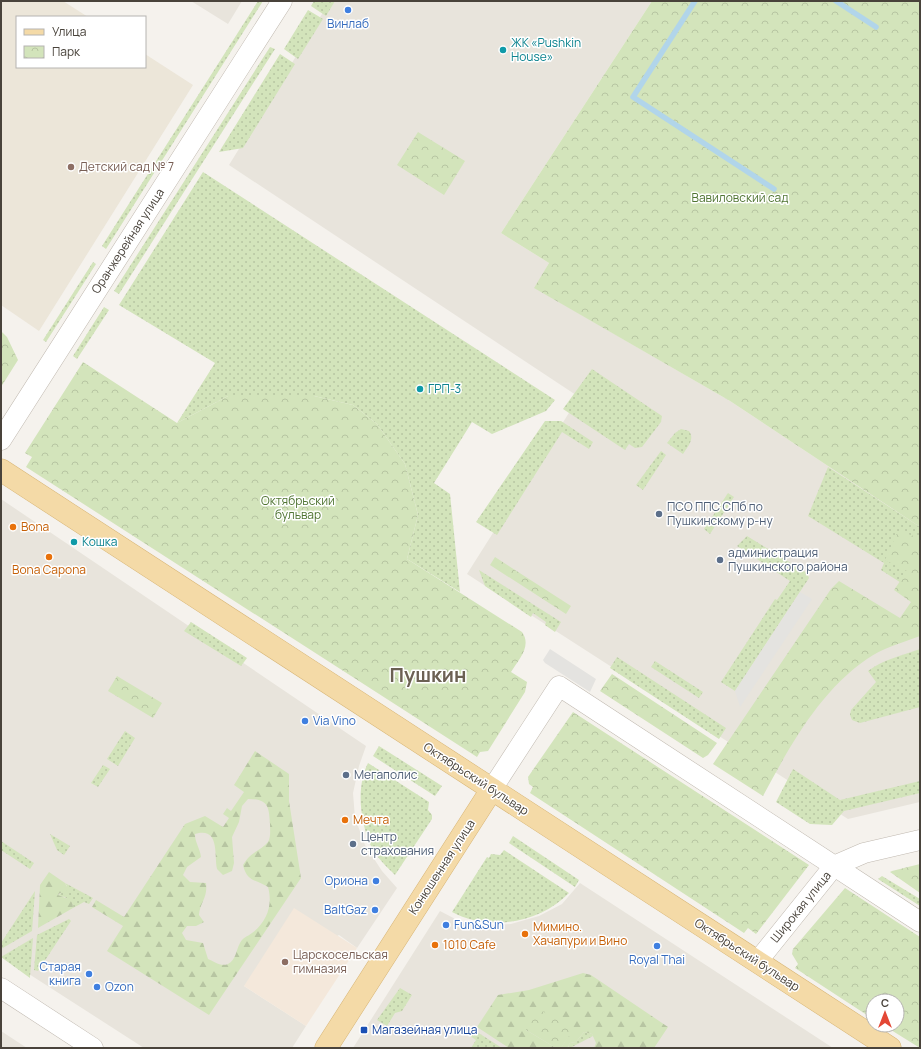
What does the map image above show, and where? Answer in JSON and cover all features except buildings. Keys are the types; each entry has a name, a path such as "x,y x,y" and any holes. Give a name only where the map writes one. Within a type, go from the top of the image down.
{"main road":[{"name":"Октябрьский бульвар","path":"1,470 890,1048"},
{"name":"Конюшенная улица","path":"326,1048 492,789"}],"street":[{"name":"Оранжерейная улица","path":"1,440 282,1"},
{"name":"Конюшенная улица","path":"492,789 559,686 834,866"},
{"name":"Широкая улица","path":"757,962 834,866 864,853 920,840"},
{"path":"834,866 920,922"},
{"path":"1,988 93,1048"}],"shaded area":[{"name":"Детский сад № 7","path":"1,1 63,1 86,16 16,16 16,68 146,68 146,55 193,85 39,331 1,305"},
{"path":"191,1 242,1 228,24"},
{"path":"330,1 652,1 501,233 549,263 535,288 730,401 920,527 920,802 848,819 467,574 579,397 229,165"},
{"path":"1,499 366,746 359,766 353,793 355,818 365,845 382,871 397,888 357,948 339,935 244,986 306,1026 292,1048 144,1048 1,956"},
{"path":"800,592 812,599 740,707 735,691"},
{"path":"550,649 596,679 590,692 545,663 543,660"},
{"path":"580,883 833,1048 353,1048 440,911 463,923 485,926 511,924 539,916 562,904"},
{"path":"294,908 357,948 306,1026 244,986"},
{"path":"1,1031 27,1048 1,1048"}],"green space":[{"path":"258,1 263,1 106,249 102,246"},
{"path":"314,1 335,1 326,16 311,6"},
{"name":"Вавиловский сад","path":"652,1 920,1 920,527 730,401 534,288 549,263 501,233"},
{"path":"308,10 323,19 298,59 284,49"},
{"path":"270,47 275,49 119,294 114,291"},
{"path":"280,54 295,64 243,148 219,152"},
{"path":"418,132 465,161 444,195 397,165"},
{"path":"203,172 555,400 546,411 492,434 472,422 434,483 450,494 460,592 407,559 418,515 405,464 377,424 353,405 314,396 228,396 177,423 215,363 119,305"},
{"path":"93,262 96,264 46,342 43,340"},
{"path":"104,307 109,310 77,359 73,356"},
{"path":"1,331 7,337 18,360 1,387"},
{"name":"Октябрьский бульвар","path":"83,362 177,423 228,396 314,396 353,405 377,424 405,464 418,515 407,559 522,632 525,637 525,647 521,657 511,672 527,682 525,692 488,751 480,752 477,757 26,467 32,457 25,453"},
{"path":"592,369 662,416 661,422 642,447 635,448 629,444 625,450 563,409"},
{"path":"545,421 561,421 593,442 589,449 562,432 497,535 476,522"},
{"path":"681,429 689,431 691,434 691,440 683,454 667,443 675,433"},
{"path":"661,451 666,455 643,490 636,485"},
{"path":"828,467 920,527 920,595 881,570 884,563 808,516"},
{"path":"728,493 734,497 710,534 704,529"},
{"path":"898,531 920,538 920,636 873,655 850,672 834,687 807,721 795,739 763,796 713,764 831,589 839,581 900,618 911,602 894,590 907,571 885,560"},
{"path":"747,536 807,573 809,578 735,691 721,682 775,599 777,600 790,581 737,546"},
{"path":"495,557 571,606 566,614 490,565"},
{"path":"479,570 561,622 555,632 545,625 546,622 533,613 531,617 485,586"},
{"path":"191,622 247,658 241,666 184,631"},
{"path":"920,649 920,707 860,723 852,720 850,715 851,710 876,682 868,671 886,661"},
{"path":"617,657 726,728 719,739 610,668"},
{"path":"655,661 703,692 699,698 651,667"},
{"path":"612,674 717,743 708,755 703,758 600,691"},
{"path":"117,676 162,703 153,718 108,691"},
{"path":"573,712 809,865 756,934 748,928 744,933 530,793 533,787 529,784 528,777"},
{"path":"125,731 135,738 118,766 107,759"},
{"path":"379,746 442,786 435,796 373,756"},
{"path":"255,751 289,774 289,801 301,878 209,1015 107,951 123,926 92,907 96,900 124,917 185,824 205,816 223,827 229,818 223,814 227,808 231,811 244,792 234,785","holes":["248,799 255,799 263,802 268,808 270,838 266,845 249,857 243,865 249,877 268,887 270,900 268,913 262,924 241,941 233,960 225,965 208,959 203,943 186,940 182,933 187,926 196,926 204,922 199,915 206,892 206,883 190,882 183,875 187,867 201,857 195,834 203,833 209,834 214,843 217,869 223,875 232,871 234,863 232,837 239,822 242,806"]},
{"path":"368,763 429,802 428,810 432,815 432,819 395,875 381,861 372,849 364,825 361,793 364,772"},
{"path":"103,765 110,769 98,787 91,783"},
{"path":"793,769 840,800 920,781 920,793 844,811 832,825 810,824 776,802"},
{"path":"50,834 70,846 64,855 57,850"},
{"path":"513,836 579,880 575,887 509,843"},
{"path":"1,841 34,863 30,869 1,850"},
{"path":"504,850 569,893 544,911 514,921 498,923 482,922 466,918 452,912 487,857 489,858 491,854 500,855"},
{"path":"920,864 920,893 890,872 892,871"},
{"path":"49,872 65,883 68,889 66,892 58,895 72,902 73,908 38,928 40,885"},
{"path":"882,876 920,899 920,906 878,879"},
{"path":"65,883 93,898 89,904 84,902 73,908 72,903 65,897 58,896 67,886"},
{"path":"845,888 920,937 920,1048 896,1033 905,1033 905,993 865,993 865,1014 795,968 798,964 792,954 793,949"},
{"path":"35,891 32,931 1,949 1,943"},
{"path":"69,919 71,921 38,971 34,970 37,935"},
{"path":"33,938 30,977 30,978 1,957"},
{"path":"583,973 591,975 668,1027 654,1048 594,1048 596,1043 592,1034 584,1032 576,1042 570,1043 567,1048 561,1048 572,1030 526,1030 556,1048 509,1048 477,1027 498,995 529,990"},
{"path":"400,988 412,995 402,1011 395,1013 387,1026 377,1020"},
{"path":"539,1009 573,1030 561,1048 556,1048 526,1030"},
{"path":"474,1030 502,1048 471,1048 476,1040 470,1036"},
{"path":"584,1032 592,1034 593,1036 570,1048 568,1046 570,1043 576,1042"}],"waterway":[{"path":"695,1 633,97 774,189"},
{"path":"836,1 876,27"}],"place":[{"name":"Винлаб","path":"348,10"},
{"name":"ЖК «Pushkin House»","path":"503,50"},
{"name":"Детский сад № 7","path":"71,167"},
{"name":"ГРП-3","path":"420,389"},
{"name":"ПСО ППС СПб по Пушкинскому р-ну","path":"659,514"},
{"name":"Bona","path":"13,527"},
{"name":"Кошка","path":"74,542"},
{"name":"Bona Capona","path":"49,557"},
{"name":"администрация Пушкинского района","path":"720,560"},
{"name":"Via Vino","path":"305,721"},
{"name":"Мегаполис","path":"346,775"},
{"name":"Мечта","path":"345,820"},
{"name":"Центр страхования","path":"353,844"},
{"name":"Ориона","path":"376,881"},
{"name":"BaltGaz","path":"375,910"},
{"name":"Fun&Sun","path":"446,925"},
{"name":"Мимино. Хачапури и Вино","path":"525,934"},
{"name":"1010 Cafe","path":"435,945"},
{"name":"Royal Thai","path":"657,946"},
{"name":"Царскосельская гимназия","path":"285,962"},
{"name":"Старая книга","path":"89,974"},
{"name":"Ozon","path":"97,987"},
{"name":"Магазейная улица","path":"364,1030"}],"district":[{"name":"Пушкин","path":"428,675"}]}
